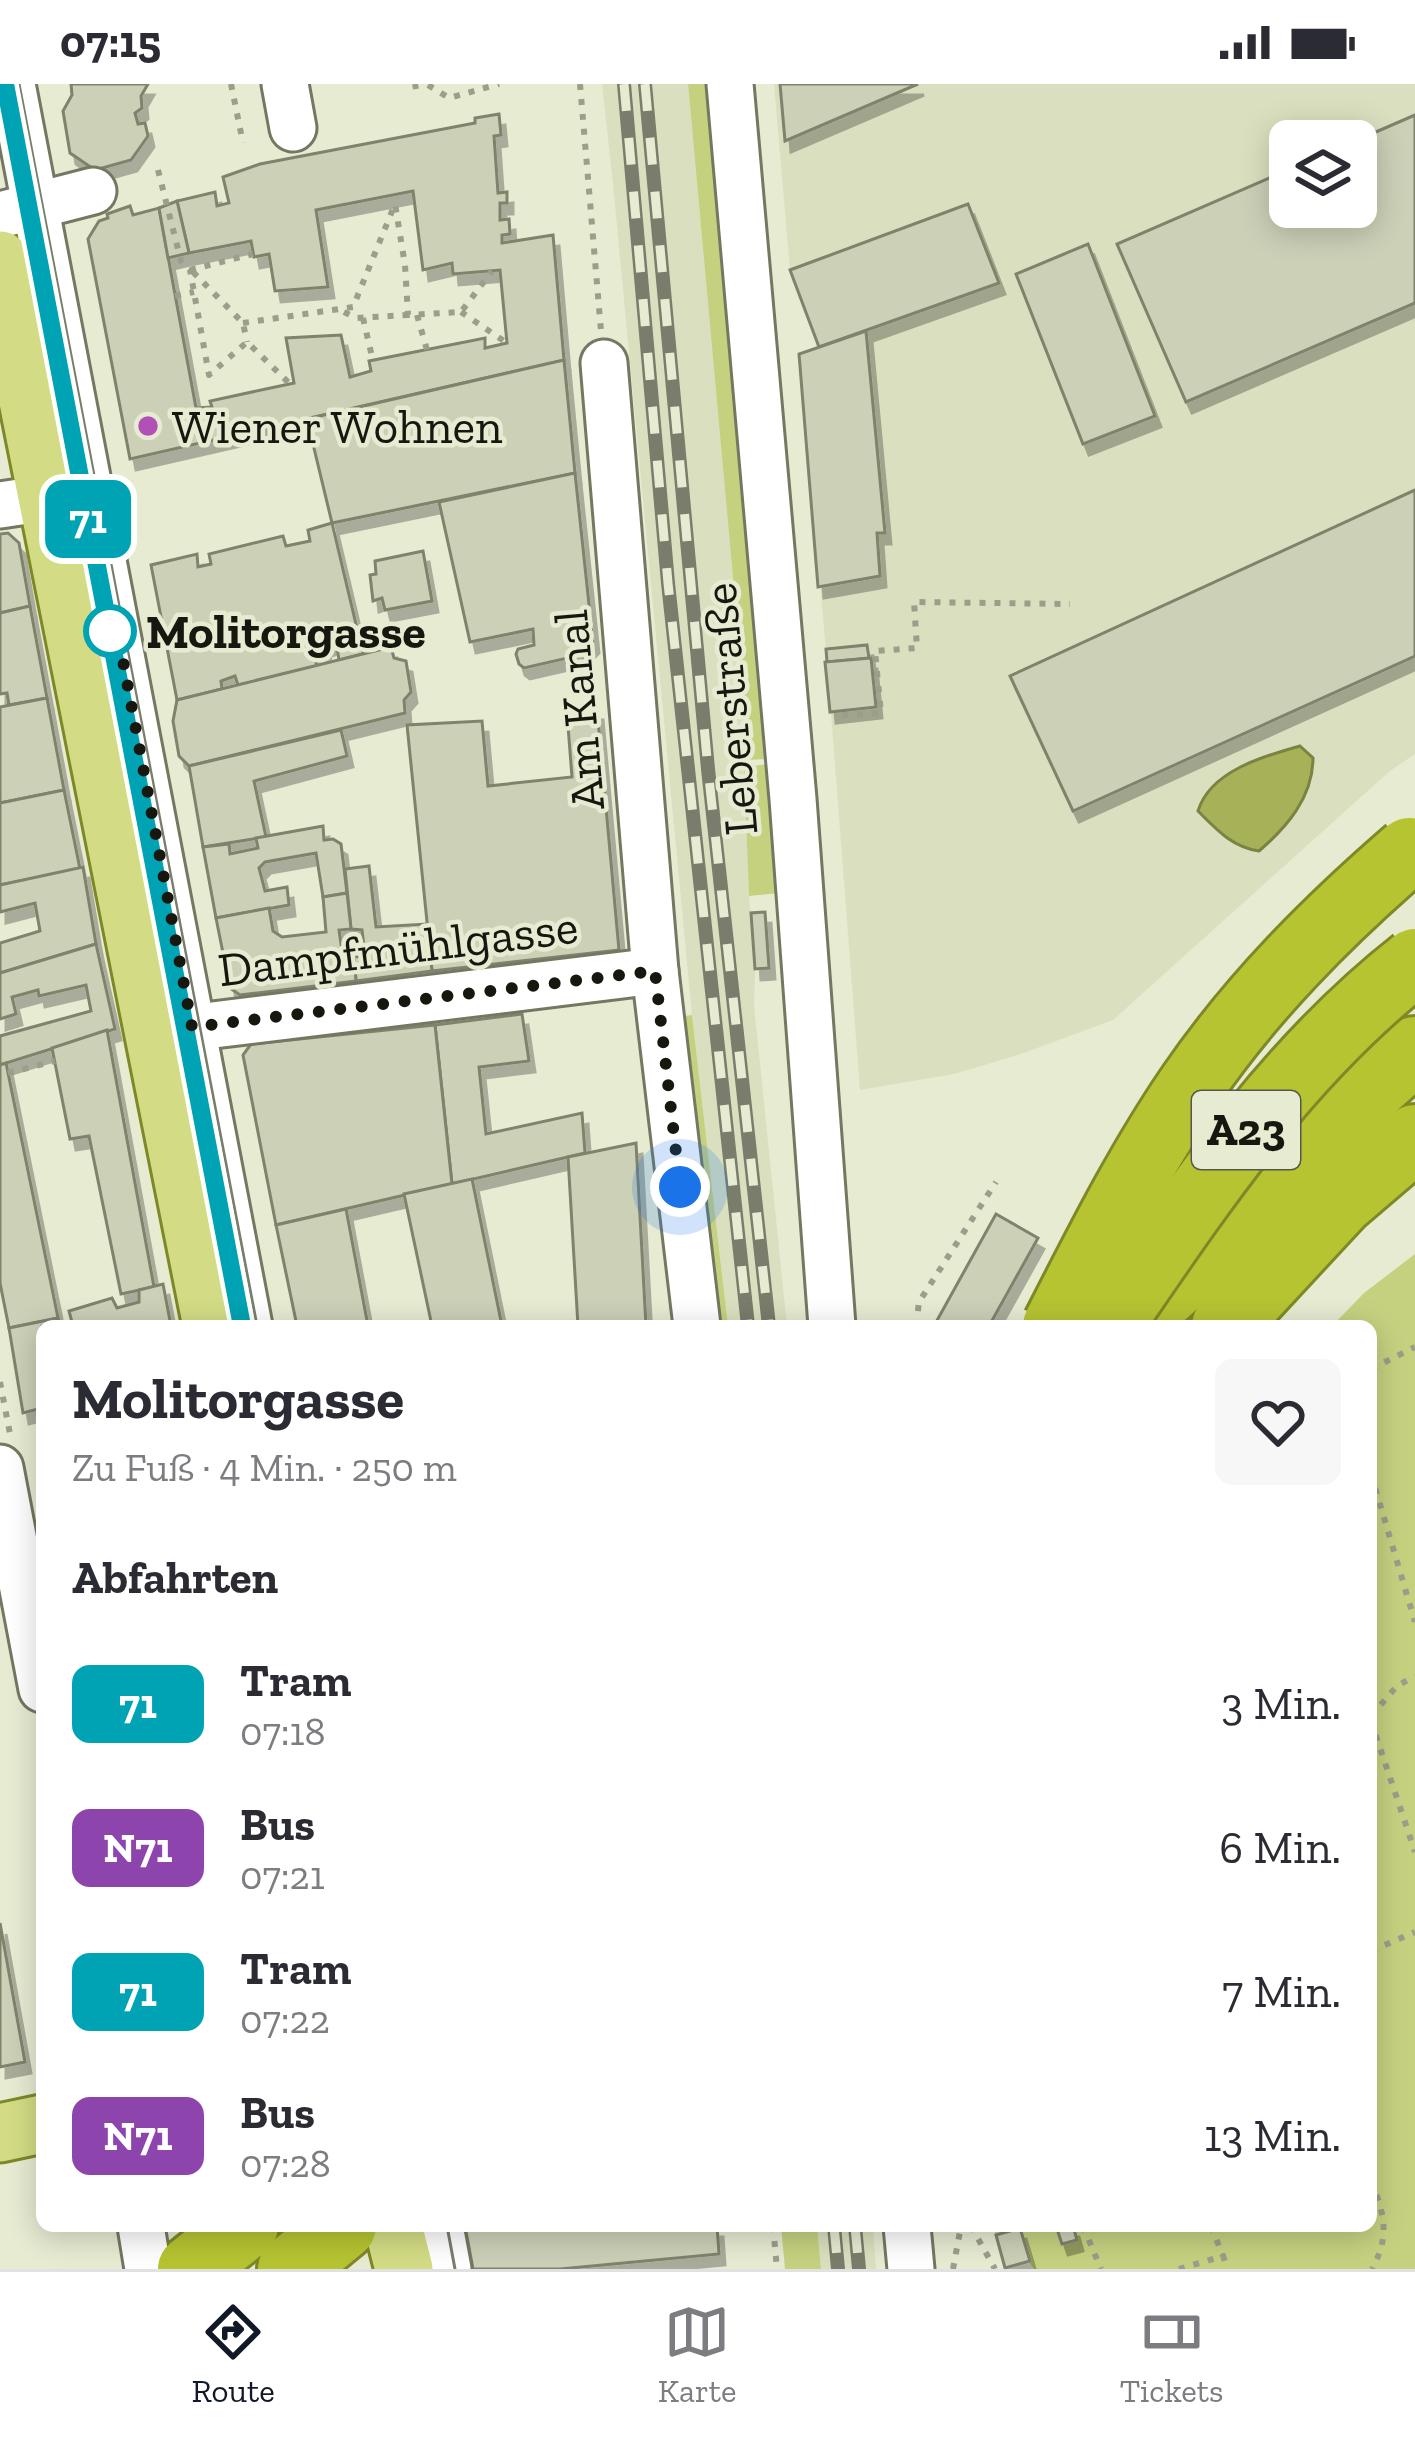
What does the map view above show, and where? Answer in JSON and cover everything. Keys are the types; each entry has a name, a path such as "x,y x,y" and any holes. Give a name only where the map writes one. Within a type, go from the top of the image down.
{"highway":[{"path":"1059,1320 1155,1141 1221,1045 1316,936 1412,849"},
{"name":"A23","path":"1113,1320 1244,1133 1361,1008 1415,962"},
{"path":"1136,1320 1194,1267 1289,1163 1415,1051"},
{"name":"A23","path":"1230,1320 1341,1201 1415,1138"},
{"path":"1280,1265 1331,1267 1415,1195"},
{"path":"191,2269 237,2232"},
{"path":"291,2269 396,2241"}],"main road":[{"path":"0,260 23,501 173,1029 211,1320"},
{"path":"0,2134 36,2125"}],"street":[{"path":"12,84 17,210 173,1029 247,1320"},
{"name":"Leberstraße","path":"730,84 793,799 832,1320"},
{"path":"17,210 93,191"},
{"name":"Am Kanal","path":"604,363 655,971 696,1320"},
{"name":"Dampfmühlgasse","path":"173,1029 655,971"},
{"path":"0,1468 36,1649"},
{"path":"142,2232 148,2269"},
{"path":"908,2232 911,2269"},
{"path":"396,2241 448,2269"}],"path":[{"path":"231,84 243,143"},
{"path":"428,85 449,98 499,84"},
{"path":"580,84 604,363"},
{"path":"158,170 181,261 243,323 247,342 290,384"},
{"path":"243,323 353,307 395,204 412,315 427,350"},
{"path":"190,270 253,254"},
{"path":"190,270 209,375 247,342"},
{"path":"461,313 492,271"},
{"path":"175,296 194,292"},
{"path":"340,311 356,318 461,313 507,343"},
{"path":"363,318 373,361"},
{"path":"842,715 881,712 875,651 917,648 914,602 1070,604"},
{"path":"8,1073 55,1061"},
{"path":"917,1320 919,1302 996,1182"},
{"path":"1377,1366 1415,1347"},
{"path":"1377,1492 1411,1594 1415,1622"},
{"path":"1377,1711 1397,1686 1415,1676"},
{"path":"1377,1737 1415,1852"},
{"path":"1377,1948 1415,1932"},
{"path":"1372,2269 1382,2250 1385,2229 1377,2202"},
{"path":"774,2232 777,2269"},
{"path":"952,2269 960,2232"},
{"path":"974,2232 995,2269"},
{"path":"1086,2232 1101,2269"},
{"path":"1213,2232 1228,2269"},
{"path":"1179,2269 1223,2256"}],"shaded area":[{"path":"602,84 688,84 740,655 754,1005 786,1320 727,1320 692,1015"},
{"path":"688,84 711,84 768,759 745,760 740,655"},
{"path":"774,84 1415,84 1415,754 1390,771 1113,1020 954,1074 860,1090 799,354 819,346 790,270"},
{"path":"1300,746 1313,758 1308,786 1288,821 1259,851 1233,842 1198,811 1204,797 1226,775"},
{"path":"769,764 779,893 749,896 744,767"},
{"path":"692,1015 727,1320 705,1320 684,1016"},
{"path":"1415,1254 1415,2269 1034,2269 1029,2262 1005,2268 995,2232 1377,2232 1377,1320 1338,1320"},
{"path":"782,2232 818,2232 821,2269 785,2269"},
{"path":"818,2232 873,2232 876,2269 821,2269"}],"building":[{"path":"71,84 148,84 141,96 142,108 135,113 138,124 145,123 148,136 131,160 95,170 70,153 63,111 72,95"},
{"path":"780,84 918,84 785,141"},
{"path":"499,114 501,135 494,136 498,193 507,192 507,203 500,203 500,220 509,219 510,234 502,235 502,243 553,235 564,360 130,459 88,239 99,221 130,206 133,215 159,208 196,408 294,383 286,338 341,335 350,377 371,371 369,361 485,338 485,348 507,343 500,270 453,274 452,263 423,270 413,191 316,210 328,287 275,291 269,254 254,257 251,241 189,253 177,201 215,192 217,206 229,203 223,177 260,164 475,123 475,118"},
{"path":"1415,115 1415,303 1186,402 1117,244 1269,178 1269,228 1377,228 1377,131"},
{"path":"177,201 189,253 168,258 159,208"},
{"path":"968,204 999,283 819,347 790,270"},
{"path":"1088,244 1155,416 1083,444 1016,274"},
{"path":"866,331 885,533 877,533 880,576 818,587 799,354"},
{"path":"564,360 575,473 332,523 307,419"},
{"path":"575,473 593,642 581,655 524,668 516,654 534,645 533,629 470,642 439,502"},
{"path":"1415,490 1415,656 1073,811 1010,676"},
{"path":"332,523 363,654 339,660 336,642 314,654 317,666 238,685 235,676 221,681 222,689 177,700 151,565 197,554 198,567 211,564 209,554 283,536 286,546 310,541 308,530"},
{"path":"8,533 19,543 30,606 0,613 0,534"},
{"path":"423,551 432,601 385,610 382,598 373,601 370,575 376,574 375,561"},
{"path":"30,606 47,698 9,705 7,693 0,694 0,613"},
{"path":"867,645 869,658 827,662 826,649"},
{"path":"391,647 394,658 406,661 411,692 404,700 405,713 189,766 179,756 173,721 177,700"},
{"path":"871,658 876,707 830,712 825,662"},
{"path":"47,698 64,790 0,803 0,707"},
{"path":"597,709 619,950 432,971 407,725 482,721 488,786 572,777 567,713"},
{"path":"341,730 347,756 254,781 266,837 203,847 189,766"},
{"path":"64,790 80,869 0,885 0,803"},
{"path":"323,826 324,840 341,844 347,893 323,897 316,853 265,862 259,868 265,891 287,887 289,905 216,918 203,847 229,844 230,854 258,848 256,838"},
{"path":"369,866 376,927 427,924 432,971 356,981 354,957 365,956 362,930 351,929 345,869"},
{"path":"83,867 96,944 0,973 0,943 40,931 35,903 0,912 0,885"},
{"path":"347,893 351,929 339,930 343,958 354,957 356,981 240,995 230,988 216,918 269,908 273,931 282,937 326,932 323,897"},
{"path":"765,912 769,968 755,969 751,913"},
{"path":"96,944 115,1029 0,1065 0,1036 91,1011 86,985 12,997 16,1014 0,1019 0,973"},
{"path":"522,1014 529,1061 479,1067 486,1134 582,1113 585,1153 452,1184 435,1025"},
{"path":"435,1025 452,1184 276,1225 243,1055 251,1044"},
{"path":"107,1030 154,1287 121,1294 89,1136 70,1139 52,1048"},
{"path":"6,1063 58,1318 9,1328 0,1283 0,1065"},
{"path":"636,1143 646,1320 578,1320 568,1157"},
{"path":"472,1179 501,1320 431,1320 404,1194"},
{"path":"346,1209 367,1320 296,1320 276,1225"},
{"path":"996,1214 1038,1238 992,1320 937,1320"},
{"path":"163,1284 170,1320 71,1320 69,1311 112,1298 117,1308 139,1302 139,1290"},
{"path":"36,1322 36,1410 23,1413 9,1328"},
{"path":"0,1923 25,2062 0,2067"},
{"path":"466,2232 717,2232 719,2254 560,2269 473,2269"},
{"path":"1021,2232 1030,2261 1005,2268 996,2235"},
{"path":"1058,2232 1075,2232 1077,2240 1062,2244"}],"tram line":[{"name":"71","path":"5,84 241,1320"},
{"path":"19,84 256,1320"},
{"path":"448,2232 455,2269"}],"railway":[{"path":"624,84 668,583 747,1320"},
{"path":"645,84 708,769 768,1320"},
{"path":"835,2232 838,2269"},
{"path":"856,2232 859,2269"}],"place":[{"name":"Wiener Wohnen","path":"148,426"},
{"name":"Molitorgasse","path":"110,631"}],"route":[{"path":"110,631 117,629 192,1027 655,971 680,1187"}]}
